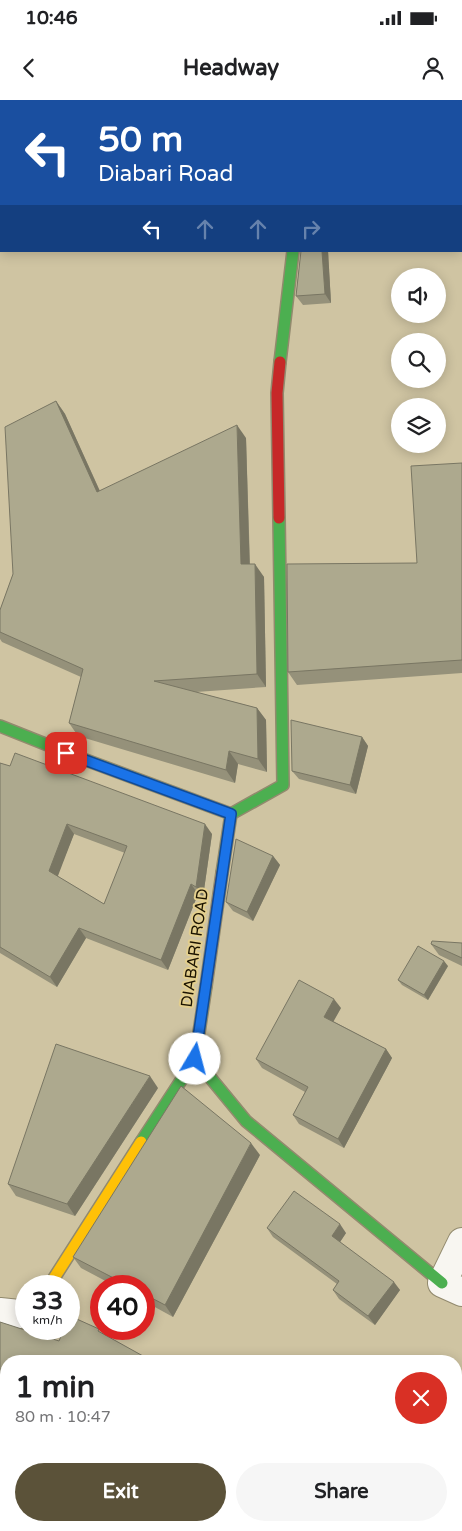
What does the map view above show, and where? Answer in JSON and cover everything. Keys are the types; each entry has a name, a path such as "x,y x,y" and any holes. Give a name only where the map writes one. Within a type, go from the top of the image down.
{"street":[{"path":"0,726 83,760 231,814 283,784 277,393 293,252"},
{"name":"DIABARI ROAD","path":"195,1059 231,814"},
{"path":"56,1275 195,1059 246,1121 452,1288 462,1242"},
{"path":"0,1312 15,1314"}],"building":[{"path":"301,252 322,252 325,294 296,296"},
{"path":"56,401 97,492 237,425 241,564 255,564 257,674 154,681 257,708 258,759 229,751 226,770 69,723 83,669 0,632 0,610 13,574 5,427"},
{"path":"462,463 462,660 288,672 287,564 417,563 411,466"},
{"path":"291,720 362,737 350,785 292,771"},
{"path":"15,753 205,824 196,887 191,884 161,960 79,928 50,977 0,947 0,763 10,766","holes":["67,824 127,846 104,904 49,871"]},
{"path":"236,839 273,856 247,912 226,902"},
{"path":"432,941 462,943 462,958 431,944"},
{"path":"418,946 444,961 424,995 398,980"},
{"path":"299,980 334,999 324,1017 386,1049 338,1139 293,1115 308,1087 256,1059"},
{"path":"56,1044 150,1076 67,1204 8,1184"},
{"path":"181,1086 251,1143 165,1305 155,1300 155,1275 108,1275 73,1257"},
{"path":"294,1191 340,1224 332,1236 394,1282 368,1316 333,1290 339,1281 267,1228"},
{"path":"80,1320 90,1325 90,1340 114,1340 141,1355 0,1355 0,1322 15,1327 15,1340 80,1340"}],"traffic: fast":[{"path":"280,362 293,252"},
{"path":"231,814 283,785 279,518"},
{"path":"0,726 231,814 222,873"},
{"path":"206,986 195,1059 246,1121 442,1283"},
{"path":"141,1142 195,1059"}],"traffic: slow":[{"path":"56,1275 141,1142"}],"traffic: jam":[{"path":"279,518 277,393 280,362"},
{"path":"206,986 222,873"}],"route":[{"path":"66,753 231,814 195,1059"}]}
